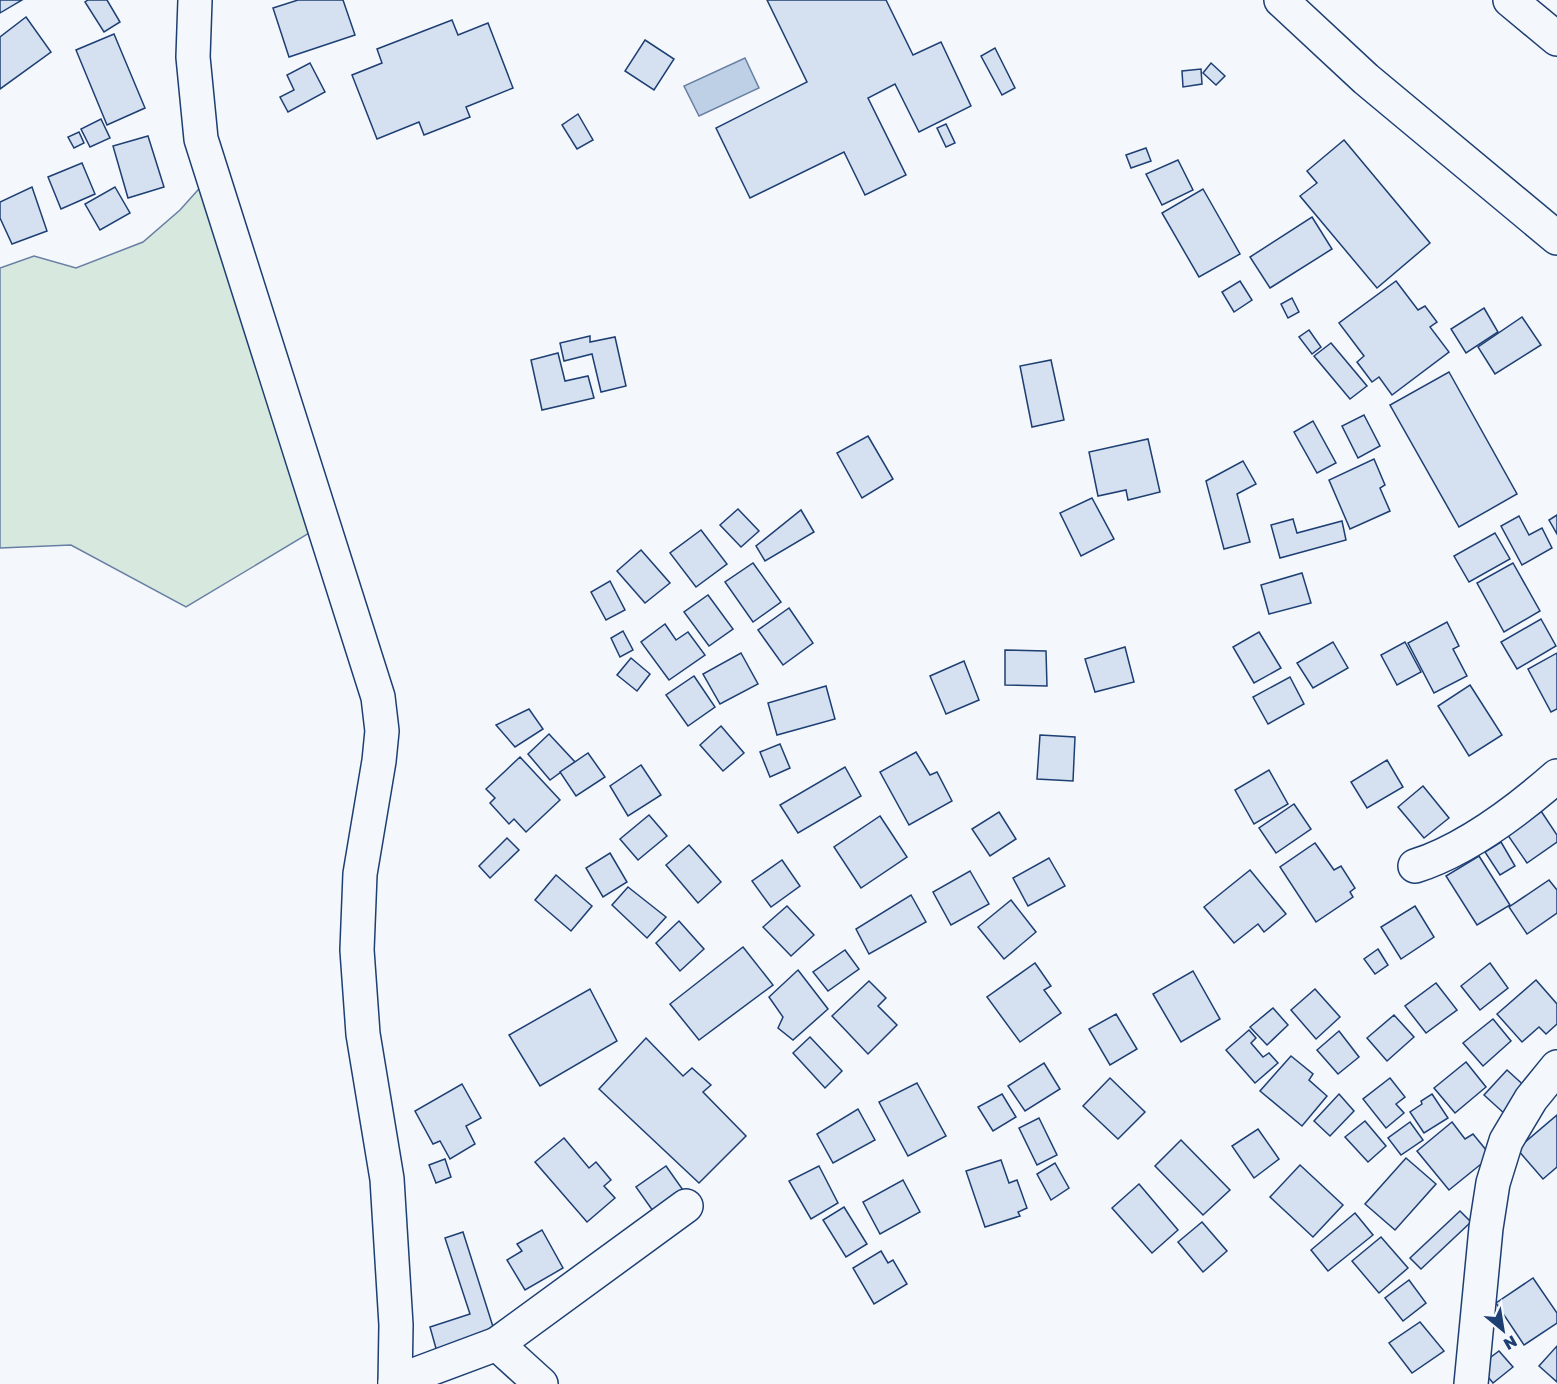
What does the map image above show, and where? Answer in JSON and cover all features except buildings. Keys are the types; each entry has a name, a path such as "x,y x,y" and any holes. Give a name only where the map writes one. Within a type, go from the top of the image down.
{"street":[{"path":"195,0 193,57 201,139 378,697 382,730 360,874 357,950 363,1034 387,1179 396,1325 395,1383 497,1344 686,1206"},
{"path":"1281,0 1366,79 1557,238"},
{"path":"1510,0 1557,39"},
{"path":"1415,866 1439,858 1493,825 1557,776"},
{"path":"1471,1384 1486,1228 1493,1183 1506,1141 1531,1099 1557,1067"},
{"path":"497,1344 541,1384"}],"shaded area":[{"path":"206,181 311,532 186,607 71,545 0,548 0,268 34,256 76,268 143,242 180,210"}],"water":[{"path":"745,58 759,88 699,116 684,86"}]}
